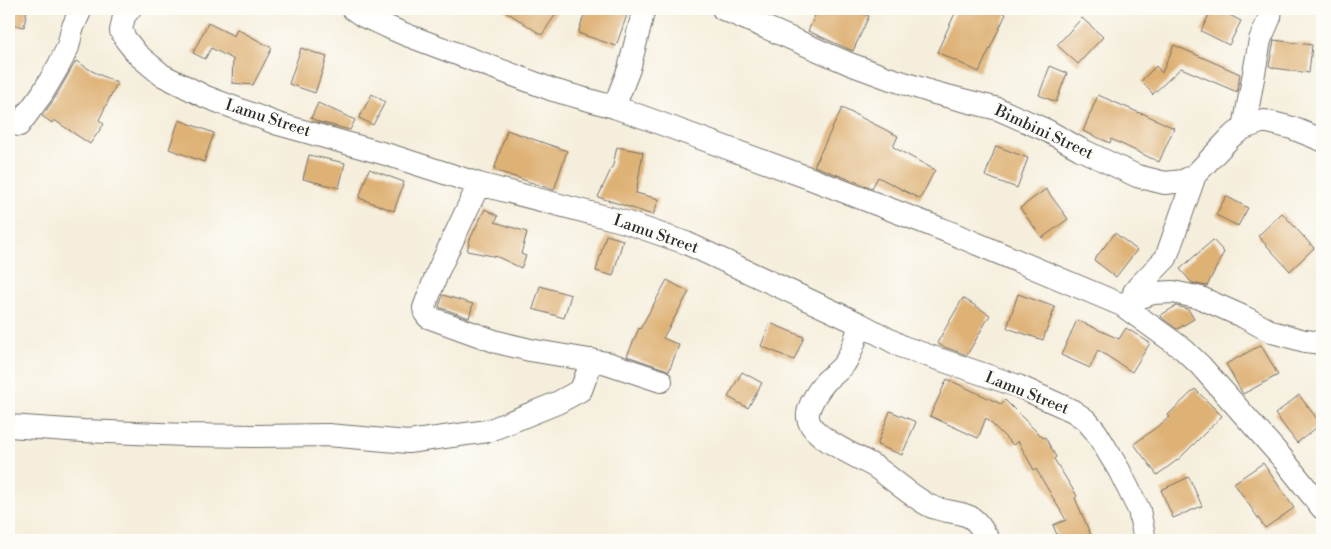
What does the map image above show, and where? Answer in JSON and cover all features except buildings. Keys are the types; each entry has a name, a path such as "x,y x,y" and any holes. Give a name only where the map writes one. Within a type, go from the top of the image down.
{"street":[{"path":"19,126 42,94 59,65 68,48 72,29 81,9"},
{"name":"Lamu Street","path":"130,9 124,16 121,31 138,55 162,75 206,97 278,124 390,155 478,184 625,222 686,242 860,324 903,347 1018,386 1073,411 1086,420 1096,432 1129,488 1139,510 1145,540"},
{"path":"353,9 363,16 404,34 553,90 614,107 809,178 1128,301 1200,365 1284,459 1322,508"},
{"path":"614,107 629,69 644,9"},
{"name":"Bimbini Street","path":"723,9 850,64 888,78 935,93 998,109 1046,130 1080,149 1137,176 1165,183 1183,181 1195,175 1232,136 1244,128 1264,121 1292,128 1322,140"},
{"path":"1244,128 1260,40 1270,17 1271,9"},
{"path":"1128,301 1138,286 1166,258 1195,175"},
{"path":"478,184 438,271 427,300 424,308 428,317 497,342 530,350 607,363 661,381"},
{"path":"1128,301 1153,293 1173,292 1192,296 1201,298 1244,317 1272,332 1305,342 1322,343"},
{"path":"860,324 852,350 845,363 826,381 817,394 808,415 809,423 816,432 855,457 875,467 932,507 972,518 989,540"},
{"path":"9,426 186,435 328,435 408,442 488,431 557,403 581,390 592,360"}]}
